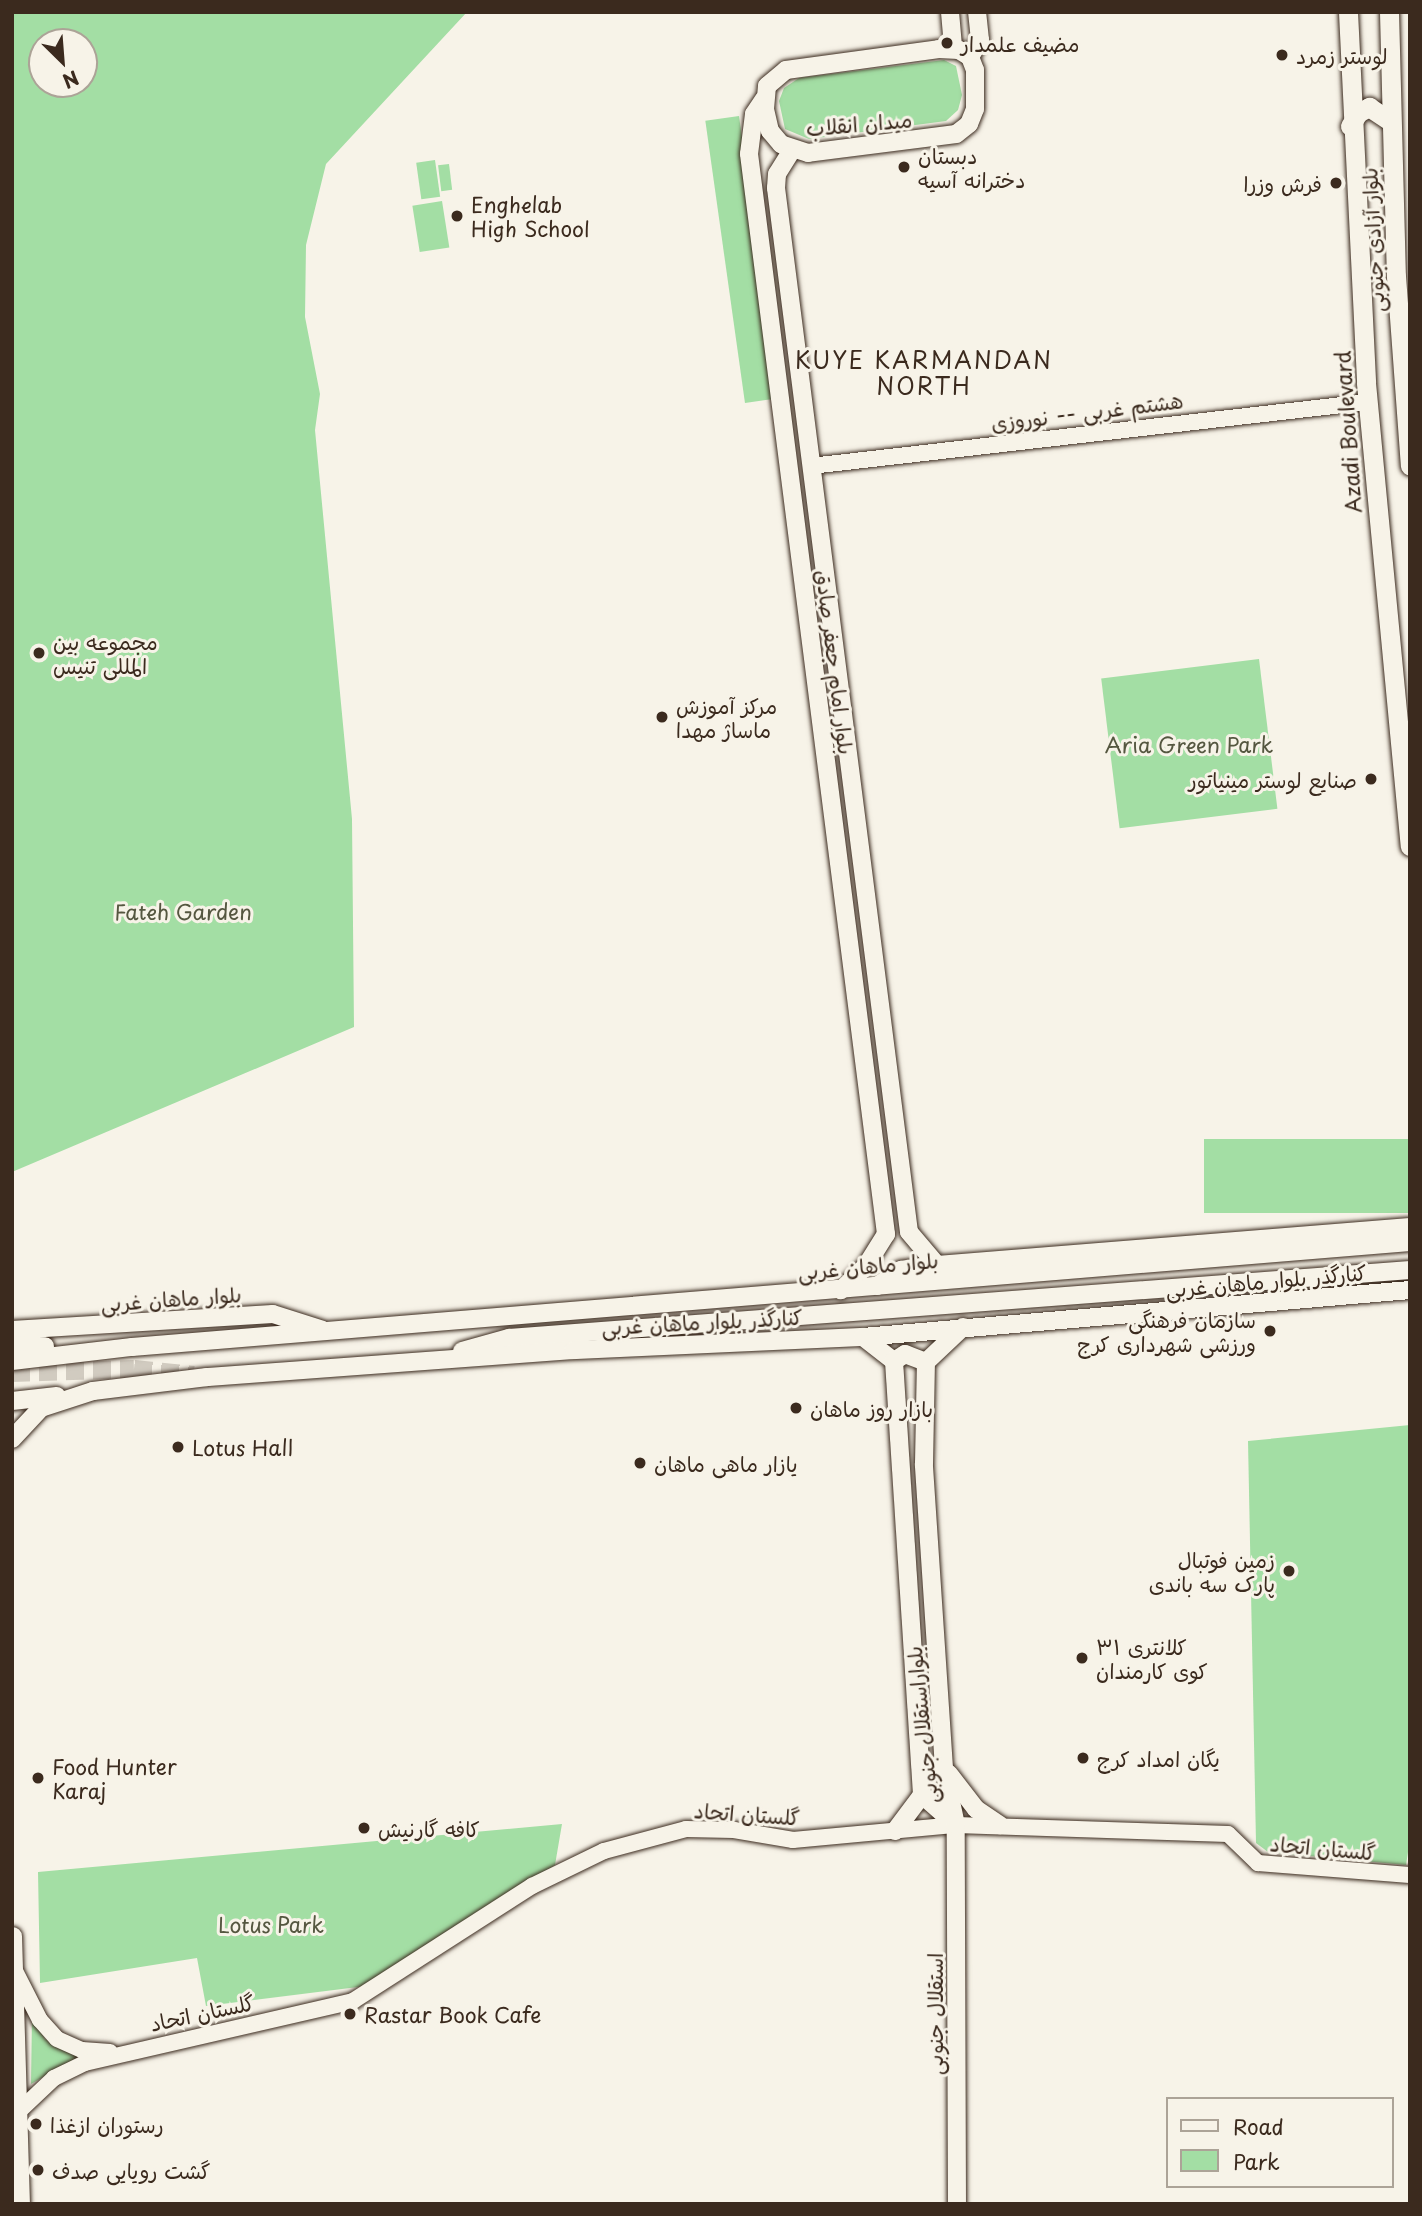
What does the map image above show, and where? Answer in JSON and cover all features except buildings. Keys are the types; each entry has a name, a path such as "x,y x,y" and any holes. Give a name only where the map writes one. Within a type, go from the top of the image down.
{"main road":[{"path":"950,12 953,49"},
{"path":"764,99 767,86 777,75 797,66 953,49 970,57 981,40 977,12"},
{"name":"Azadi Boulevard","path":"1348,12 1350,126 1368,402 1410,846"},
{"name":"بلوار آزادی جنوبی","path":"1389,12 1390,121 1410,465"},
{"name":"میدان انقلاب","path":"764,99 770,131 792,150 808,153 956,134 969,124 975,109 978,92 970,57"},
{"name":"بلوار امام جعفر صادق","path":"764,99 754,114 749,154 886,1234 866,1266 841,1290"},
{"path":"1350,126 1358,113 1369,107 1390,121"},
{"name":"بلوار امام جعفر صادق","path":"792,150 777,174 776,188 909,1232 937,1265"},
{"path":"817,691 841,703"},
{"path":"875,1287 901,1270 937,1265 1410,1227"},
{"name":"بلوار ماهان غربی","path":"132,1347 1410,1242"},
{"path":"414,1363 509,1338 1410,1270"},
{"name":"کنارگذر بلوار ماهان غربی","path":"12,1439 41,1409 93,1391 207,1377 573,1350 863,1337 1410,1290"},
{"path":"826,1338 952,1305"},
{"name":"بلوار ماهان غربی","path":"16,1331 272,1314 330,1332"},
{"path":"863,1337 894,1361 905,1354 926,1362 963,1327"},
{"path":"12,1345 132,1347"},
{"path":"12,1361 132,1347"},
{"name":"بلواراستقلال جنوبی","path":"894,1361 922,1795 956,1825"},
{"name":"بلواراستقلال جنوبی","path":"926,1362 924,1464 944,1768 956,1825"},
{"path":"12,1401 93,1391"},
{"path":"944,1768 976,1810 1000,1825"},
{"path":"895,1831 922,1795"},
{"name":"استقلال جنوبی","path":"956,1825 957,2204"},
{"path":"12,1936 20,2204"}],"street":[{"name":"هشتم غربی -- نوروزی","path":"811,466 1368,402"},
{"name":"گلستان اتحاد","path":"120,2052 353,2001 532,1886 604,1851 686,1829 734,1830 793,1840 956,1825 1228,1835 1258,1863 1410,1875"},
{"path":"13,1968 40,2020 57,2039 82,2050 120,2052"},
{"path":"17,2113 54,2078 120,2052"}],"green space":[{"name":"Fateh Garden","path":"12,12 467,12 326,164 306,245 305,317 320,394 315,430 352,819 354,1027 12,1172"},
{"path":"944,60 956,66 962,95 958,110 946,121 809,139 785,129 779,101 784,88 799,78"},
{"path":"739,116 779,398 745,403 705,121"},
{"path":"435,160 440,197 421,199 416,163"},
{"path":"449,164 452,190 441,191 438,165"},
{"path":"442,201 449,247 420,252 412,206"},
{"name":"Aria Green Park","path":"1259,659 1277,809 1120,828 1101,678"},
{"path":"1204,1139 1410,1139 1410,1213 1204,1213"},
{"path":"1410,1425 1410,1839 1406,1865 1268,1852 1256,1843 1248,1441"},
{"name":"Lotus Park","path":"562,1824 555,1865 366,1986 206,2006 197,1958 40,1983 38,1872"},
{"path":"32,2015 45,2039 80,2056 31,2084"}],"tunnel":[{"path":"12,1373 134,1369 194,1375"}],"place":[{"name":"مضیف علمدار","path":"947,43"},
{"name":"لوستر زمرد","path":"1282,55"},
{"name":"دبستان دخترانه آسیه","path":"904,167"},
{"name":"فرش وزرا","path":"1336,183"},
{"name":"Enghelab High School","path":"457,216"},
{"name":"مجموعه بین المللی تنیس","path":"39,653"},
{"name":"مرکز آموزش ماساژ مهدا","path":"662,717"},
{"name":"صنایع لوستر مینیاتور","path":"1371,779"},
{"name":"سازمان فرهنگی ورزشی شهرداری کرج","path":"1270,1331"},
{"name":"بازار روز ماهان","path":"796,1408"},
{"name":"Lotus Hall","path":"178,1447"},
{"name":"یازار ماهی ماهان","path":"640,1463"},
{"name":"زمین فوتبال پارک سه باندی","path":"1289,1571"},
{"name":"کلانتری ۳۱ کوی کارمندان","path":"1082,1658"},
{"name":"یگان امداد کرج","path":"1083,1758"},
{"name":"Food Hunter Karaj","path":"38,1778"},
{"name":"کافه گارنیش","path":"364,1828"},
{"name":"Rastar Book Cafe","path":"350,2014"},
{"name":"رستوران ازغذا","path":"36,2124"},
{"name":"گشت رویایی صدف","path":"38,2170"}],"district":[{"name":"KUYE KARMANDAN NORTH","path":"924,373"}]}
